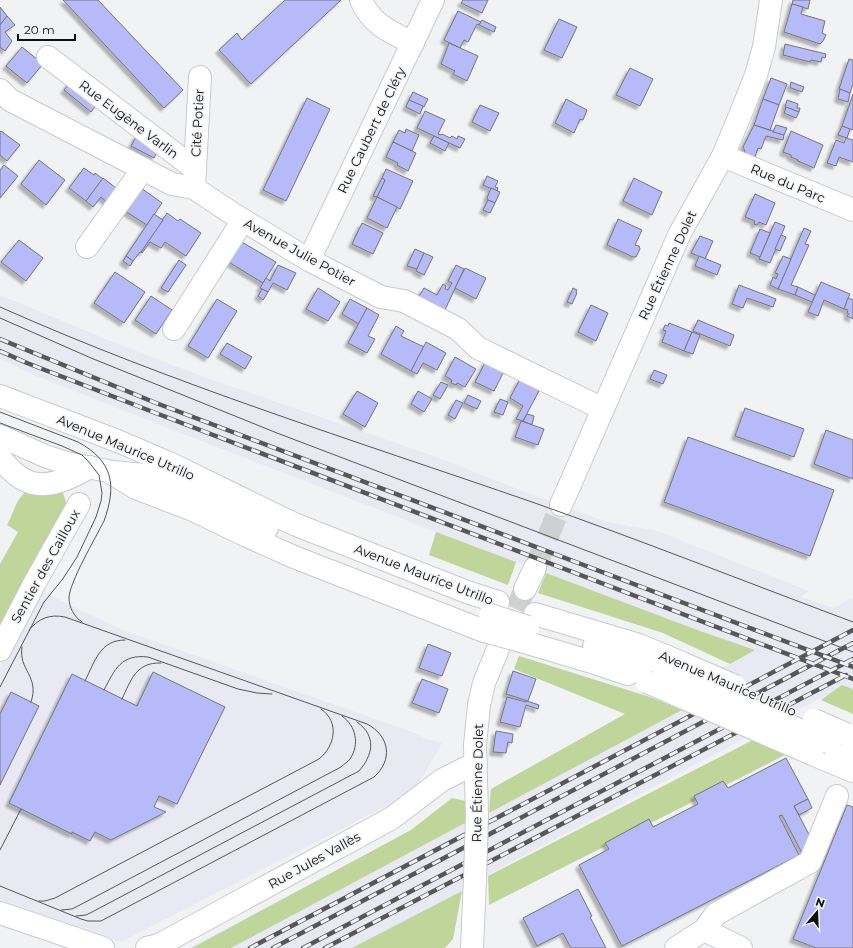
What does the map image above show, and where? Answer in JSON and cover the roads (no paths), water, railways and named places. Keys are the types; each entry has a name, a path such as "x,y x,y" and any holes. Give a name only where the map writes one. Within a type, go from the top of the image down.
{"street":[{"path":"361,0 365,10 382,28 412,43"},
{"name":"Rue Caubert de Cléry","path":"309,260 433,0"},
{"name":"Rue Étienne Dolet","path":"561,505 680,233 723,156 756,75 764,47 771,0"},
{"name":"Rue Eugène Varlin","path":"48,56 195,178"},
{"name":"Cité Potier","path":"195,178 200,77"},
{"name":"Avenue Julie Potier","path":"0,90 10,100 172,184 195,178 243,220 309,260 381,297 404,301 458,329 478,348 603,409"},
{"name":"Rue du Parc","path":"723,156 853,210"},
{"path":"87,247 143,169"},
{"path":"174,329 243,220"},
{"name":"Avenue Maurice Utrillo","path":"0,396 120,442 169,463 294,524 461,590 508,625"},
{"path":"0,436 39,454 66,463 154,476 323,553 508,625"},
{"path":"120,442 154,476"},
{"path":"0,457 17,476 31,483 42,484 64,480 99,469 136,488 193,510 294,557 508,625 604,649 839,744 853,771"},
{"name":"Sentier des Cailloux","path":"0,650 33,586 80,504"},
{"path":"525,589 534,568"},
{"name":"Rue Étienne Dolet","path":"472,948 477,815 475,744 479,705 484,683 508,625"},
{"name":"Rue Jules Vallès","path":"147,948 159,945 392,818 442,780 476,763"},
{"path":"676,948 704,930 716,914 810,862 837,796"},
{"path":"0,913 103,948"},
{"path":"704,930 741,948"}],"tunnel":[{"path":"535,568 561,505"},
{"path":"502,639 525,589"}],"tram line":[{"path":"0,307 65,335 197,386 572,516 853,622"},
{"path":"0,318 91,358 277,433 853,652"},
{"path":"0,412 78,442 90,449 99,457 109,475 111,485 110,496 104,521 89,548 70,591 69,601 71,608 74,615 82,622"},
{"path":"0,423 82,455 99,475 102,493 96,517 77,557 62,580 44,602 0,687"},
{"path":"0,886 81,919 88,921 101,921 374,777 380,770 386,756 386,749 380,735 375,729 367,724 65,617 54,616 45,618 37,622 29,630"},
{"path":"85,681 99,653 110,644 125,640"},
{"path":"22,647 23,662 33,686 31,702"},
{"path":"104,690 120,664 131,658 148,657 238,689 272,694"},
{"path":"122,699 132,679 140,669 153,663 161,663"},
{"path":"39,901 55,898 319,759 329,748 333,734 331,720 321,709"},
{"path":"61,910 72,909 78,906 341,767 350,759 356,741 351,725 342,716"},
{"path":"76,916 86,915 92,912 359,771 367,759 371,746 368,733 357,722"},
{"path":"0,850 21,809"}],"railway":[{"path":"0,339 156,403 853,667"},
{"path":"0,351 153,412 853,679"},
{"path":"250,948 853,630"},
{"path":"273,948 853,643"},
{"path":"303,948 853,659"},
{"path":"325,948 846,675"}]}
